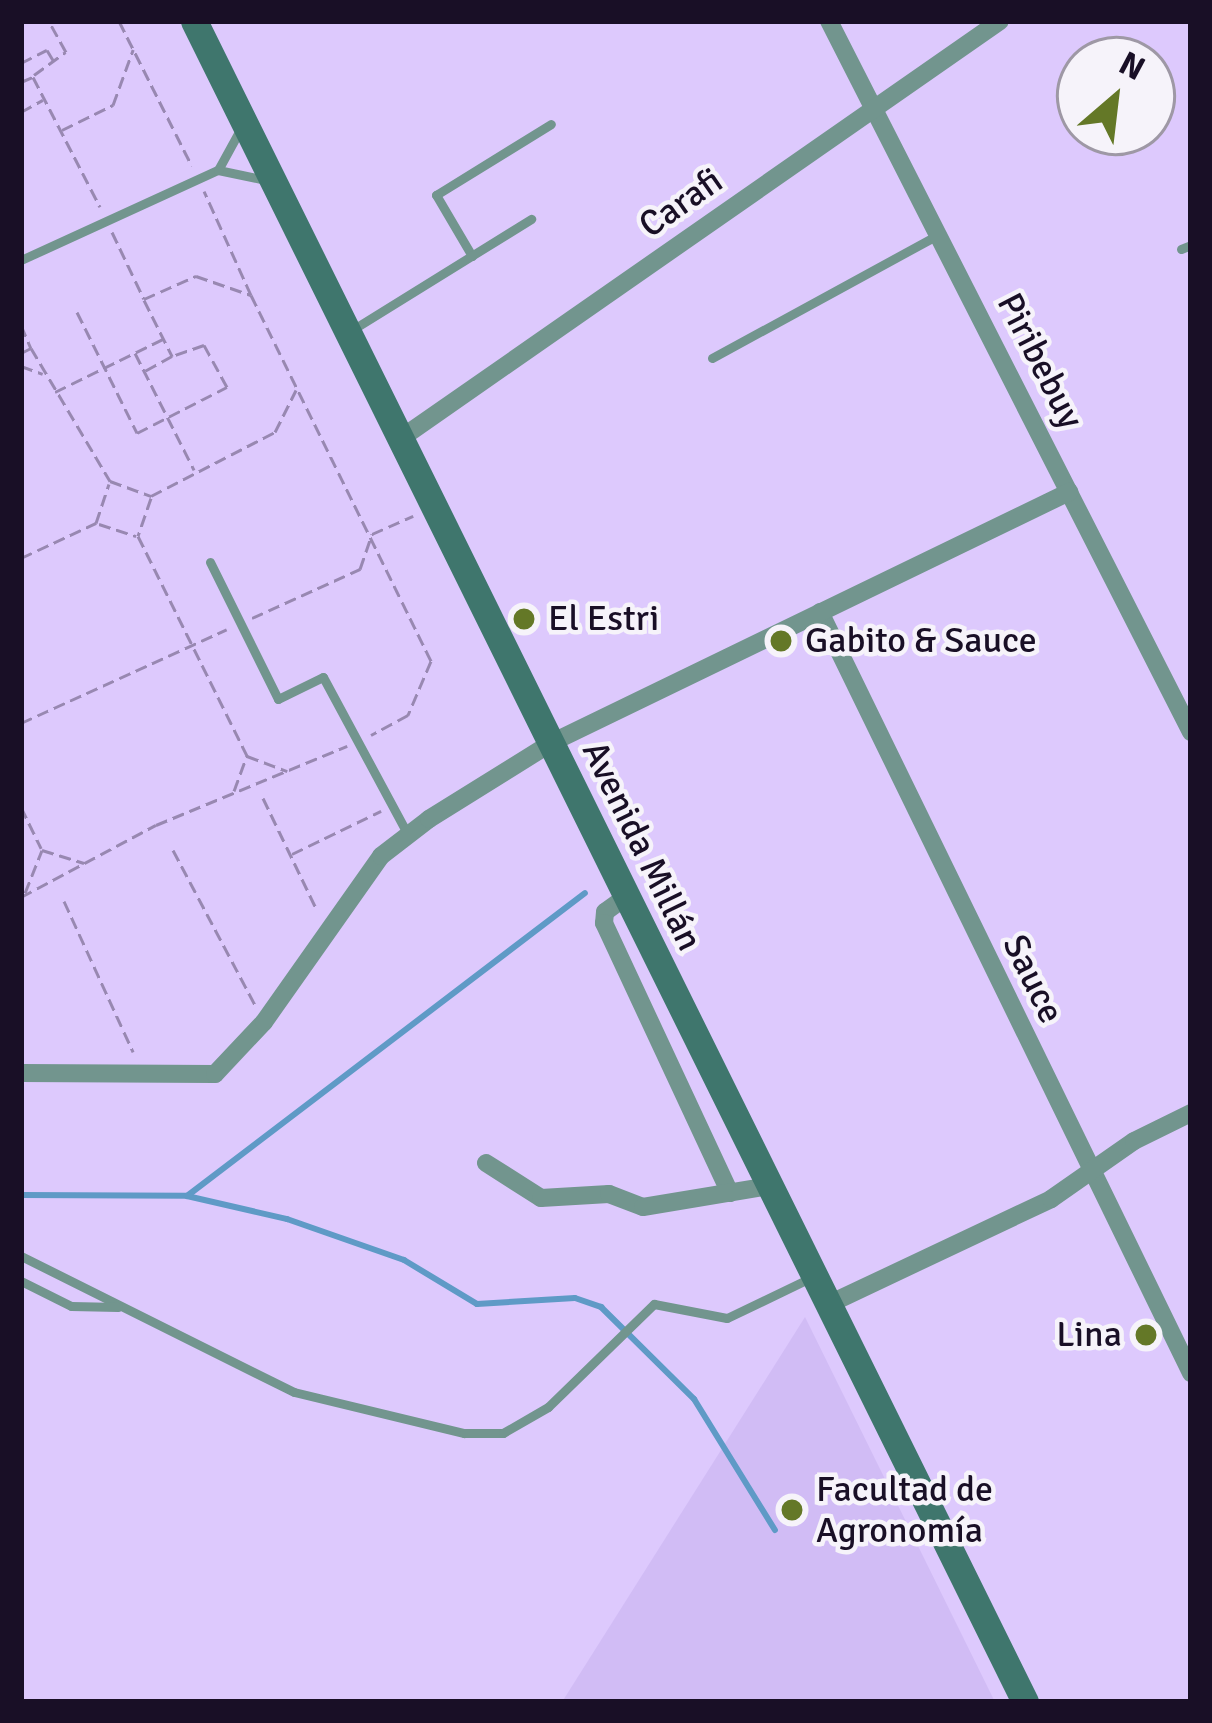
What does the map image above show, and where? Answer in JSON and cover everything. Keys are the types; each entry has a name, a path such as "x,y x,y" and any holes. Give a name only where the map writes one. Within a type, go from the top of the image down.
{"main road":[{"name":"Avenida Millán","path":"194,21 1025,1702"}],"street":[{"name":"Piribebuy","path":"829,21 1191,732"},
{"name":"Carafi","path":"400,439 1000,21"},
{"path":"21,1073 214,1074 264,1022 381,856 409,835 550,743 1069,492"},
{"name":"Sauce","path":"820,612 1088,1170 1191,1372"},
{"path":"627,896 605,911 604,923 730,1193"},
{"path":"827,1305 1051,1199 1088,1170 1191,1113"},
{"path":"486,1163 541,1198 609,1194 643,1207 768,1186"}],"lane":[{"path":"21,260 218,170 244,123"},
{"path":"472,256 436,195 551,124"},
{"path":"218,170 271,181"},
{"path":"347,333 531,219"},
{"path":"712,358 938,235"},
{"path":"210,562 278,699 323,677 409,835"},
{"path":"21,1256 294,1392 464,1432 503,1433 548,1407 628,1323 661,1303 727,1318 813,1277"},
{"path":"21,1280 71,1306 122,1307"}],"path":[{"path":"21,82 66,52 50,21"},
{"path":"23,896 84,863 408,716 431,661 119,21"},
{"path":"60,131 113,105 133,49"},
{"path":"21,63 46,50 52,60"},
{"path":"33,76 172,356"},
{"path":"21,112 45,99"},
{"path":"144,299 196,276 251,295"},
{"path":"76,312 136,433 227,387 204,345 145,371"},
{"path":"21,325 54,393 110,481 151,496"},
{"path":"54,393 163,339"},
{"path":"21,353 32,348"},
{"path":"135,353 195,472"},
{"path":"21,365 44,374"},
{"path":"287,771 248,756 138,536 151,496 275,432 297,389"},
{"path":"96,523 110,481"},
{"path":"21,558 96,523 138,536"},
{"path":"234,793 248,756"},
{"path":"263,798 328,933"},
{"path":"291,855 392,806"},
{"path":"21,807 42,850 84,863"},
{"path":"23,896 42,850"},
{"path":"173,850 264,1022"},
{"path":"64,901 129,1034 138,1077"}],"shaded area":[{"name":"Facultad de Agronomía","path":"805,1317 995,1702 562,1702"}],"waterway":[{"path":"187,1196 585,893"},
{"path":"21,1195 187,1196 287,1219 404,1260 477,1304 575,1298 601,1307 694,1399 775,1530"}],"place":[{"name":"El Estri","path":"524,619"},
{"name":"Gabito & Sauce","path":"781,641"},
{"name":"Lina","path":"1146,1335"},
{"name":"Facultad de Agronomía","path":"792,1510"}]}
